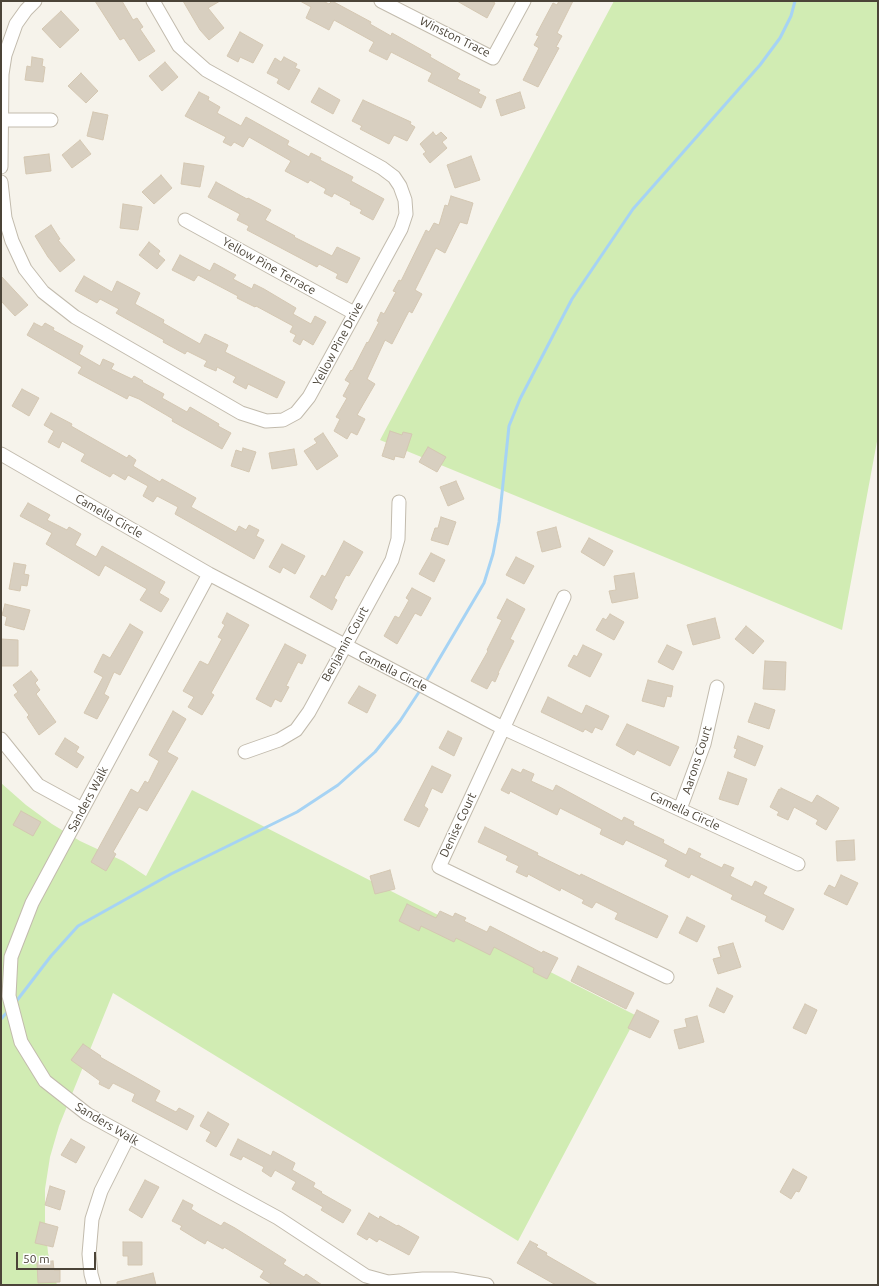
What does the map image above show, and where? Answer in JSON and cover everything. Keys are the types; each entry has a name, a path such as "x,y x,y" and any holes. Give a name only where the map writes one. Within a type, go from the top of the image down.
{"street":[{"path":"1,167 2,74 5,55 16,24 26,10 35,1"},
{"name":"Yellow Pine Drive","path":"1,182 5,218 12,241 24,269 43,292 75,317 241,413 266,421 283,420 296,413 309,397 401,229 406,214 405,200 400,186 394,176 382,168 206,70 179,46 153,1"},
{"name":"Winston Trace","path":"381,1 493,58 524,1"},
{"path":"2,120 51,120"},
{"name":"Yellow Pine Terrace","path":"185,220 354,313"},
{"name":"Camella Circle","path":"1,454 209,574 503,728 798,864"},
{"name":"Benjamin Court","path":"245,752 279,740 296,730 309,712 392,560 398,539 399,502"},
{"name":"Sanders Walk","path":"209,574 82,809 30,910 11,957 9,996 21,1042 45,1081 87,1114 278,1218 366,1276 388,1284 423,1278 452,1279 487,1285"},
{"name":"Denise Court","path":"564,597 438,867 667,977"},
{"name":"Aarons Court","path":"680,809 704,744 717,687"},
{"path":"1,740 38,785 82,809"},
{"path":"94,1285 91,1274 89,1254 92,1219 101,1190 128,1137"}],"green space":[{"path":"614,1 878,1 878,436 842,630 380,440"},
{"path":"1,783 26,805 52,824 80,841 123,861 146,876 192,790 637,1016 518,1241 113,993 59,1126 50,1157 45,1189 45,1221 48,1253 57,1285 1,1285"}],"building":[{"path":"95,1 122,1 133,20 137,18 143,27 140,29 155,51 139,61 124,38 120,40"},
{"path":"183,1 220,1 208,8 224,28 209,40 200,30"},
{"path":"300,1 323,1 329,4 332,1 371,22 370,24 391,36 392,33 431,55 430,57 460,74 457,79 480,90 478,93 486,97 481,108 428,81 432,73 391,52 387,60 369,51 374,42 334,20 329,30 306,18 311,7"},
{"path":"457,1 491,1 495,3 487,18"},
{"path":"559,1 573,1 557,33 562,36 556,47 559,48 538,87 523,80 539,48 534,45 539,36 536,35 553,3 557,5"},
{"path":"61,11 79,30 60,48 42,29"},
{"path":"240,32 263,45 253,63 240,57 238,62 227,56"},
{"path":"32,57 43,59 42,66 45,67 43,82 25,80 27,66 31,67"},
{"path":"284,57 297,64 295,68 300,70 289,90 277,83 279,79 267,73 275,58 281,62"},
{"path":"165,62 178,77 162,91 149,76"},
{"path":"81,73 98,91 86,103 68,86"},
{"path":"319,88 340,100 333,114 311,102"},
{"path":"199,92 209,97 208,100 220,107 217,113 241,126 246,117 289,141 287,145 309,157 311,153 321,158 320,160 353,177 351,181 384,199 373,220 360,213 362,210 350,204 351,202 334,193 332,197 324,193 326,189 310,180 308,183 285,171 291,161 249,137 243,147 234,142 231,146 223,142 226,137 185,116"},
{"path":"520,92 525,108 501,116 496,100"},
{"path":"363,100 411,122 410,124 415,127 407,141 394,135 389,144 360,129 362,126 352,121"},
{"path":"93,112 108,115 103,140 87,136"},
{"path":"433,132 436,136 441,132 447,138 442,142 447,148 430,163 423,154 426,152 420,144"},
{"path":"80,140 91,154 72,168 62,155"},
{"path":"49,154 51,171 26,174 24,157"},
{"path":"471,156 480,180 455,188 447,165"},
{"path":"184,163 204,166 200,187 181,184"},
{"path":"161,175 172,188 154,204 142,192"},
{"path":"216,182 271,210 265,220 295,236 294,237 332,256 337,247 360,258 347,283 336,278 338,274 319,264 317,267 247,230 249,226 237,220 240,214 208,197"},
{"path":"451,196 473,203 467,224 460,222 445,253 436,248 415,290 422,294 412,313 409,311 392,344 385,340 367,379 375,384 357,415 365,419 357,435 351,432 347,439 334,431 340,419 336,417 347,398 343,396 350,383 345,380 351,370 352,371 367,342 368,343 379,322 377,321 381,312 384,314 396,292 393,291 399,280 401,281 426,230 429,232 434,223 439,225 445,205 448,206"},
{"path":"123,204 142,207 138,230 120,228"},
{"path":"51,225 60,239 58,240 75,260 60,272 48,257 35,236"},
{"path":"149,242 160,251 158,254 165,260 157,269 139,255"},
{"path":"180,255 210,271 214,263 236,275 233,279 252,289 254,284 264,289 296,308 293,314 311,324 315,316 326,322 313,345 303,339 300,345 293,341 296,335 290,332 293,326 256,306 255,307 237,298 238,296 198,275 194,281 172,270"},
{"path":"1,276 28,305 15,316 1,301"},
{"path":"84,276 112,292 117,281 140,293 135,304 164,320 163,323 200,344 205,334 228,345 225,352 285,382 277,398 248,384 246,389 233,382 236,377 217,367 216,371 204,366 207,361 187,351 185,354 163,342 164,340 116,313 119,309 100,299 97,303 75,291"},
{"path":"34,323 42,327 45,323 54,328 53,330 83,346 79,354 100,366 103,359 114,364 111,369 132,379 134,376 164,394 162,398 187,412 190,407 219,424 218,426 231,433 222,449 172,421 173,419 139,399 129,395 127,399 78,373 82,367 27,335"},
{"path":"22,389 39,398 29,416 12,406"},
{"path":"51,413 72,424 71,426 127,458 129,455 136,460 133,466 160,482 162,479 196,498 191,507 236,532 239,526 246,530 249,525 259,530 256,536 264,540 254,559 175,514 178,507 157,496 153,502 143,496 148,486 128,475 125,480 113,473 110,477 81,461 85,454 62,441 59,448 48,442 54,431 44,425"},
{"path":"390,431 402,435 403,432 412,434 404,458 395,456 394,460 382,456"},
{"path":"323,433 338,456 317,470 304,451 317,443 314,439"},
{"path":"428,447 446,457 437,472 419,462"},
{"path":"243,448 256,452 249,472 231,466 236,450 242,452"},
{"path":"294,449 297,465 272,469 269,453"},
{"path":"456,481 464,499 448,506 440,487"},
{"path":"28,503 50,515 47,520 67,530 69,527 81,534 75,545 96,557 102,546 165,582 159,593 169,599 161,612 140,600 147,589 105,565 99,576 46,544 52,533 20,516"},
{"path":"441,517 456,522 448,545 431,540 435,528 438,528"},
{"path":"556,527 561,547 542,552 537,532"},
{"path":"589,538 613,551 604,566 581,552"},
{"path":"344,541 363,552 349,576 346,575 334,598 337,600 332,610 310,597 322,575 325,577"},
{"path":"282,544 305,556 295,574 283,567 280,573 269,567"},
{"path":"431,553 445,560 434,582 419,574"},
{"path":"516,557 534,566 524,584 506,575"},
{"path":"14,563 26,565 24,574 29,575 27,586 21,585 20,591 9,589"},
{"path":"634,573 638,598 612,603 609,591 616,590 614,576"},
{"path":"412,588 431,598 421,616 415,613 397,644 384,636 395,616 399,618 409,600 406,598"},
{"path":"507,599 525,609 510,639 514,641 495,682 492,680 487,689 471,681 488,651 487,650 502,620 497,618"},
{"path":"5,604 30,610 24,630 5,625 7,617 2,615"},
{"path":"227,613 249,625 211,693 214,695 202,715 188,707 194,697 183,691 200,661 208,665 222,639 218,637 225,625 222,623"},
{"path":"610,614 624,622 614,640 596,630 603,618 606,620"},
{"path":"715,618 720,638 693,645 687,625"},
{"path":"130,624 143,632 120,675 114,672 104,694 109,697 97,719 84,713 103,677 94,672 103,654 110,658"},
{"path":"746,626 764,641 753,654 735,639"},
{"path":"1,639 18,640 18,666 1,666"},
{"path":"285,644 306,655 302,664 298,662 286,686 289,687 281,702 275,699 271,707 256,699"},
{"path":"583,645 602,654 590,677 568,666 574,655 577,657"},
{"path":"667,645 682,652 673,670 658,662"},
{"path":"765,661 786,662 785,690 763,689"},
{"path":"31,671 38,680 35,683 40,690 36,694 56,722 39,735 27,717 29,715 14,695 18,692 13,685"},
{"path":"648,680 673,686 671,697 667,696 664,707 642,701"},
{"path":"359,686 376,695 367,713 348,703"},
{"path":"548,697 582,714 586,705 609,716 602,730 595,727 592,733 585,729 583,732 541,712"},
{"path":"755,703 775,710 769,729 748,722"},
{"path":"173,711 186,719 167,752 178,758 147,811 139,807 113,852 116,854 106,871 91,862 131,789 138,793 145,781 148,783 159,761 149,755"},
{"path":"627,724 679,747 670,766 637,750 634,755 616,745"},
{"path":"448,731 462,738 454,756 439,748"},
{"path":"738,736 763,746 755,766 734,757 737,749 734,748"},
{"path":"65,738 79,747 76,752 84,757 77,768 55,754"},
{"path":"432,766 451,775 442,793 432,788 424,806 428,809 419,827 404,820"},
{"path":"512,769 521,773 523,769 534,774 531,781 553,791 556,785 622,821 624,817 634,822 633,825 664,840 663,843 686,855 689,848 701,854 699,857 722,868 724,864 734,868 730,876 752,887 755,881 767,887 763,894 794,909 783,930 765,921 767,916 731,899 733,895 691,874 689,878 665,866 668,860 626,840 623,845 600,834 602,829 560,808 557,815 510,791 509,794 501,790"},
{"path":"728,772 747,779 738,805 719,799"},
{"path":"781,788 812,803 817,795 839,808 826,830 816,824 818,820 794,807 788,820 777,815 779,812 770,807 779,789 781,790"},
{"path":"21,811 41,822 33,836 13,825"},
{"path":"485,827 580,876 581,874 668,916 657,938 615,919 618,913 596,902 592,908 582,903 584,900 561,888 560,891 528,874 527,877 516,872 519,866 506,860 508,856 478,842"},
{"path":"854,840 855,860 837,861 836,841"},
{"path":"390,870 395,889 375,894 370,876"},
{"path":"841,875 858,883 847,905 824,894 829,885 835,888"},
{"path":"407,904 436,918 440,911 453,917 455,913 466,918 464,921 487,932 490,926 542,953 543,951 558,958 547,979 533,972 534,968 494,947 490,955 456,938 454,942 421,926 419,931 399,921"},
{"path":"687,917 705,926 697,942 679,933"},
{"path":"733,943 741,967 718,974 713,959 721,957 718,947"},
{"path":"578,966 634,993 626,1009 571,981"},
{"path":"717,988 733,996 724,1013 709,1006"},
{"path":"805,1004 817,1010 806,1034 793,1028"},
{"path":"637,1010 659,1021 650,1038 628,1028"},
{"path":"697,1016 704,1042 679,1049 674,1030 687,1027 685,1019"},
{"path":"83,1044 101,1056 100,1057 160,1091 155,1101 176,1112 179,1108 194,1116 187,1130 132,1101 135,1094 113,1083 109,1089 99,1084 100,1081 71,1060"},
{"path":"208,1112 229,1124 216,1147 206,1141 211,1132 200,1126"},
{"path":"71,1139 85,1147 76,1163 61,1155"},
{"path":"238,1139 271,1156 273,1151 295,1163 292,1170 315,1183 313,1187 322,1192 321,1193 351,1210 343,1223 321,1210 323,1207 292,1189 296,1182 275,1170 271,1177 262,1171 264,1167 243,1156 241,1160 230,1155"},
{"path":"793,1169 807,1177 799,1192 796,1191 791,1199 780,1192"},
{"path":"145,1180 159,1187 142,1218 129,1210"},
{"path":"50,1186 65,1191 60,1210 45,1205"},
{"path":"183,1200 193,1205 191,1209 199,1214 221,1226 224,1222 235,1228 286,1260 283,1264 304,1277 306,1274 322,1285 273,1285 260,1277 264,1271 224,1247 223,1249 207,1240 205,1244 180,1229 182,1226 172,1221"},
{"path":"369,1213 379,1219 380,1216 419,1237 409,1255 379,1239 377,1242 369,1237 367,1240 357,1234"},
{"path":"40,1222 58,1227 53,1247 35,1243"},
{"path":"530,1241 538,1245 536,1247 547,1253 546,1255 598,1285 556,1285 517,1263"},
{"path":"123,1242 142,1242 142,1265 128,1265 128,1256 123,1256"},
{"path":"53,1261 54,1270 60,1270 60,1282 38,1283 37,1262"},
{"path":"153,1273 156,1285 117,1285 117,1282"}],"waterway":[{"path":"425,683 484,583 493,554 499,522 509,426 520,399 572,299 633,209 760,65 780,38 791,16 795,1"},
{"path":"15,1003 51,956 78,926 171,874 297,812 338,785 375,752 400,721 421,689"},
{"path":"1,1019 9,1010"}]}
